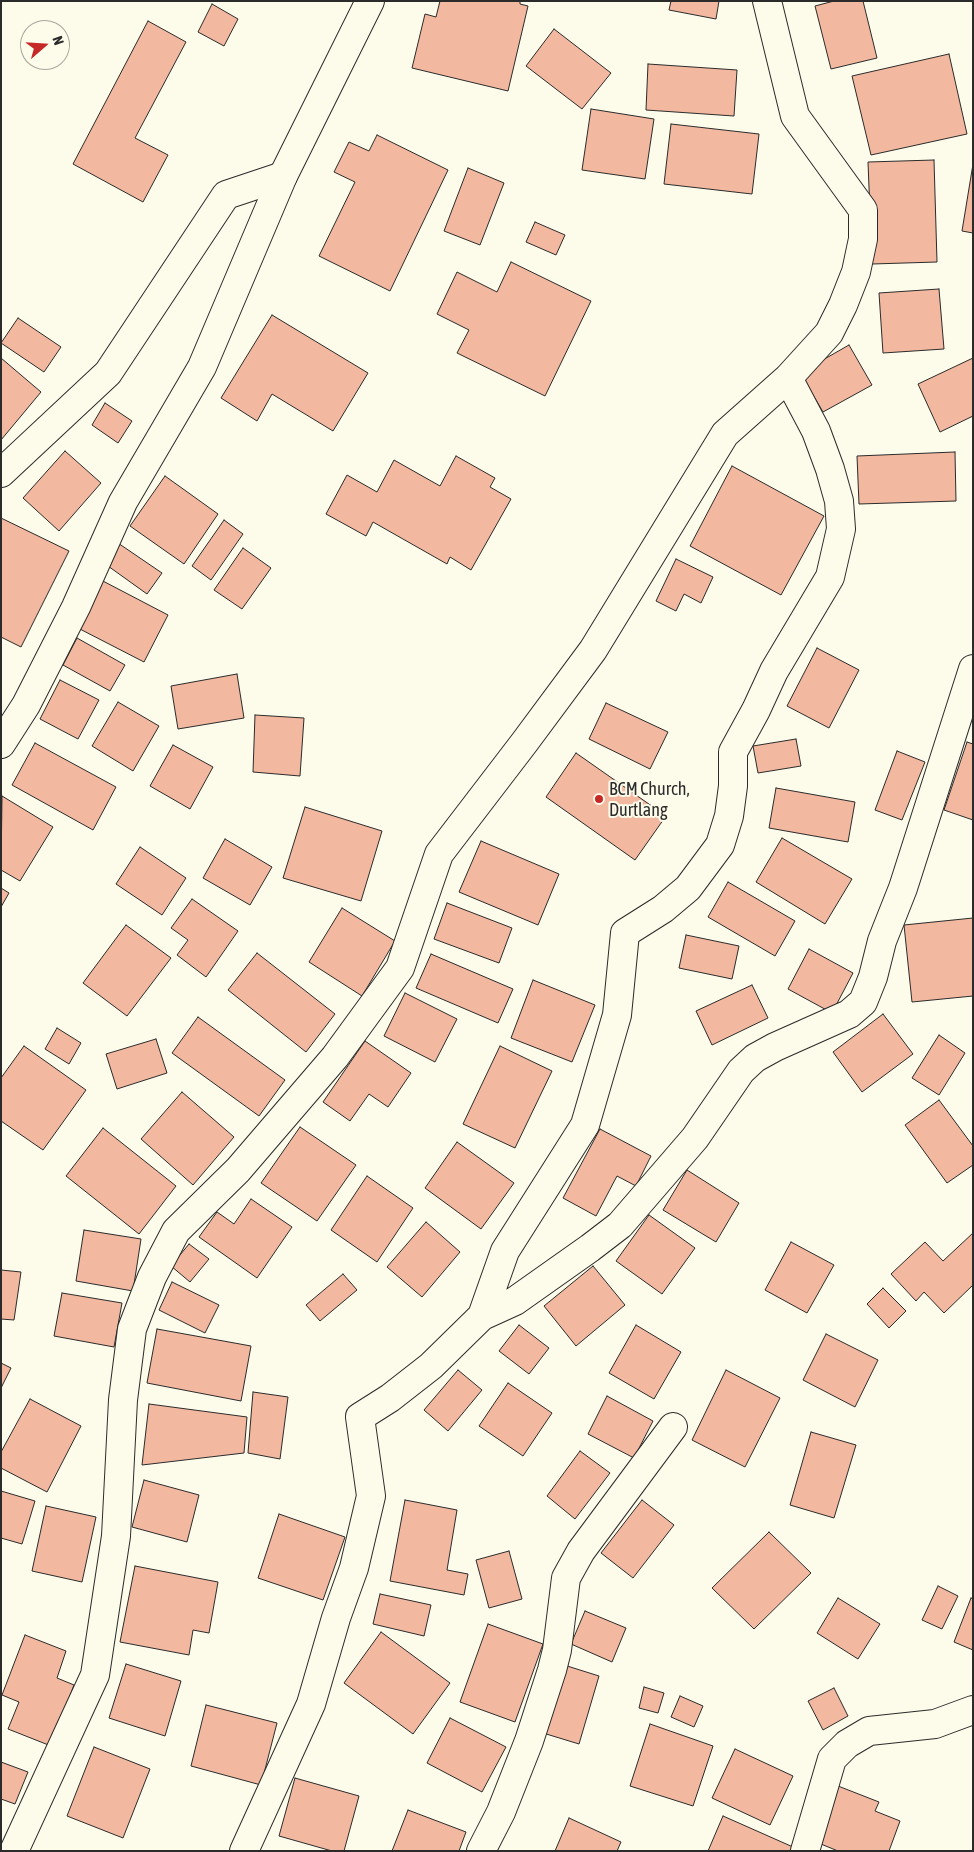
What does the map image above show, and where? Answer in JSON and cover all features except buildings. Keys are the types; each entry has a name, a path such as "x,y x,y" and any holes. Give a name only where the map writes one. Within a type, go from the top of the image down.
{"main road":[{"path":"1,744 26,705 76,607 123,502 202,367 283,176 370,1"},
{"path":"14,1851 95,1675 116,1536 123,1400 132,1329 156,1269 176,1232 238,1170 335,1056 400,968 440,854 593,650 725,434 788,378 829,333 843,305 856,272 863,239 863,210 795,116 766,1"},
{"path":"1,473 108,373 226,195 283,176"},
{"path":"482,1316 505,1251 585,1125 617,1016 625,933 663,909 688,888 720,845 729,816 733,786 733,752 756,710 774,671 830,578 841,529 840,501 816,432 788,378"},
{"path":"244,1851 311,1704 336,1618 354,1568 371,1496 360,1417 390,1398 431,1366 482,1316 514,1301 620,1225 695,1138 736,1078 756,1058 775,1047 849,1014 863,1002 873,978 882,941 903,888 973,668"},
{"path":"481,1851 501,1812 529,1741 549,1679 557,1650 566,1578 581,1552 673,1427"},
{"path":"805,1851 832,1759 847,1744 869,1731 935,1724 973,1710"}],"place":[{"name":"BCM Church, Durtlang","path":"599,799"}]}
